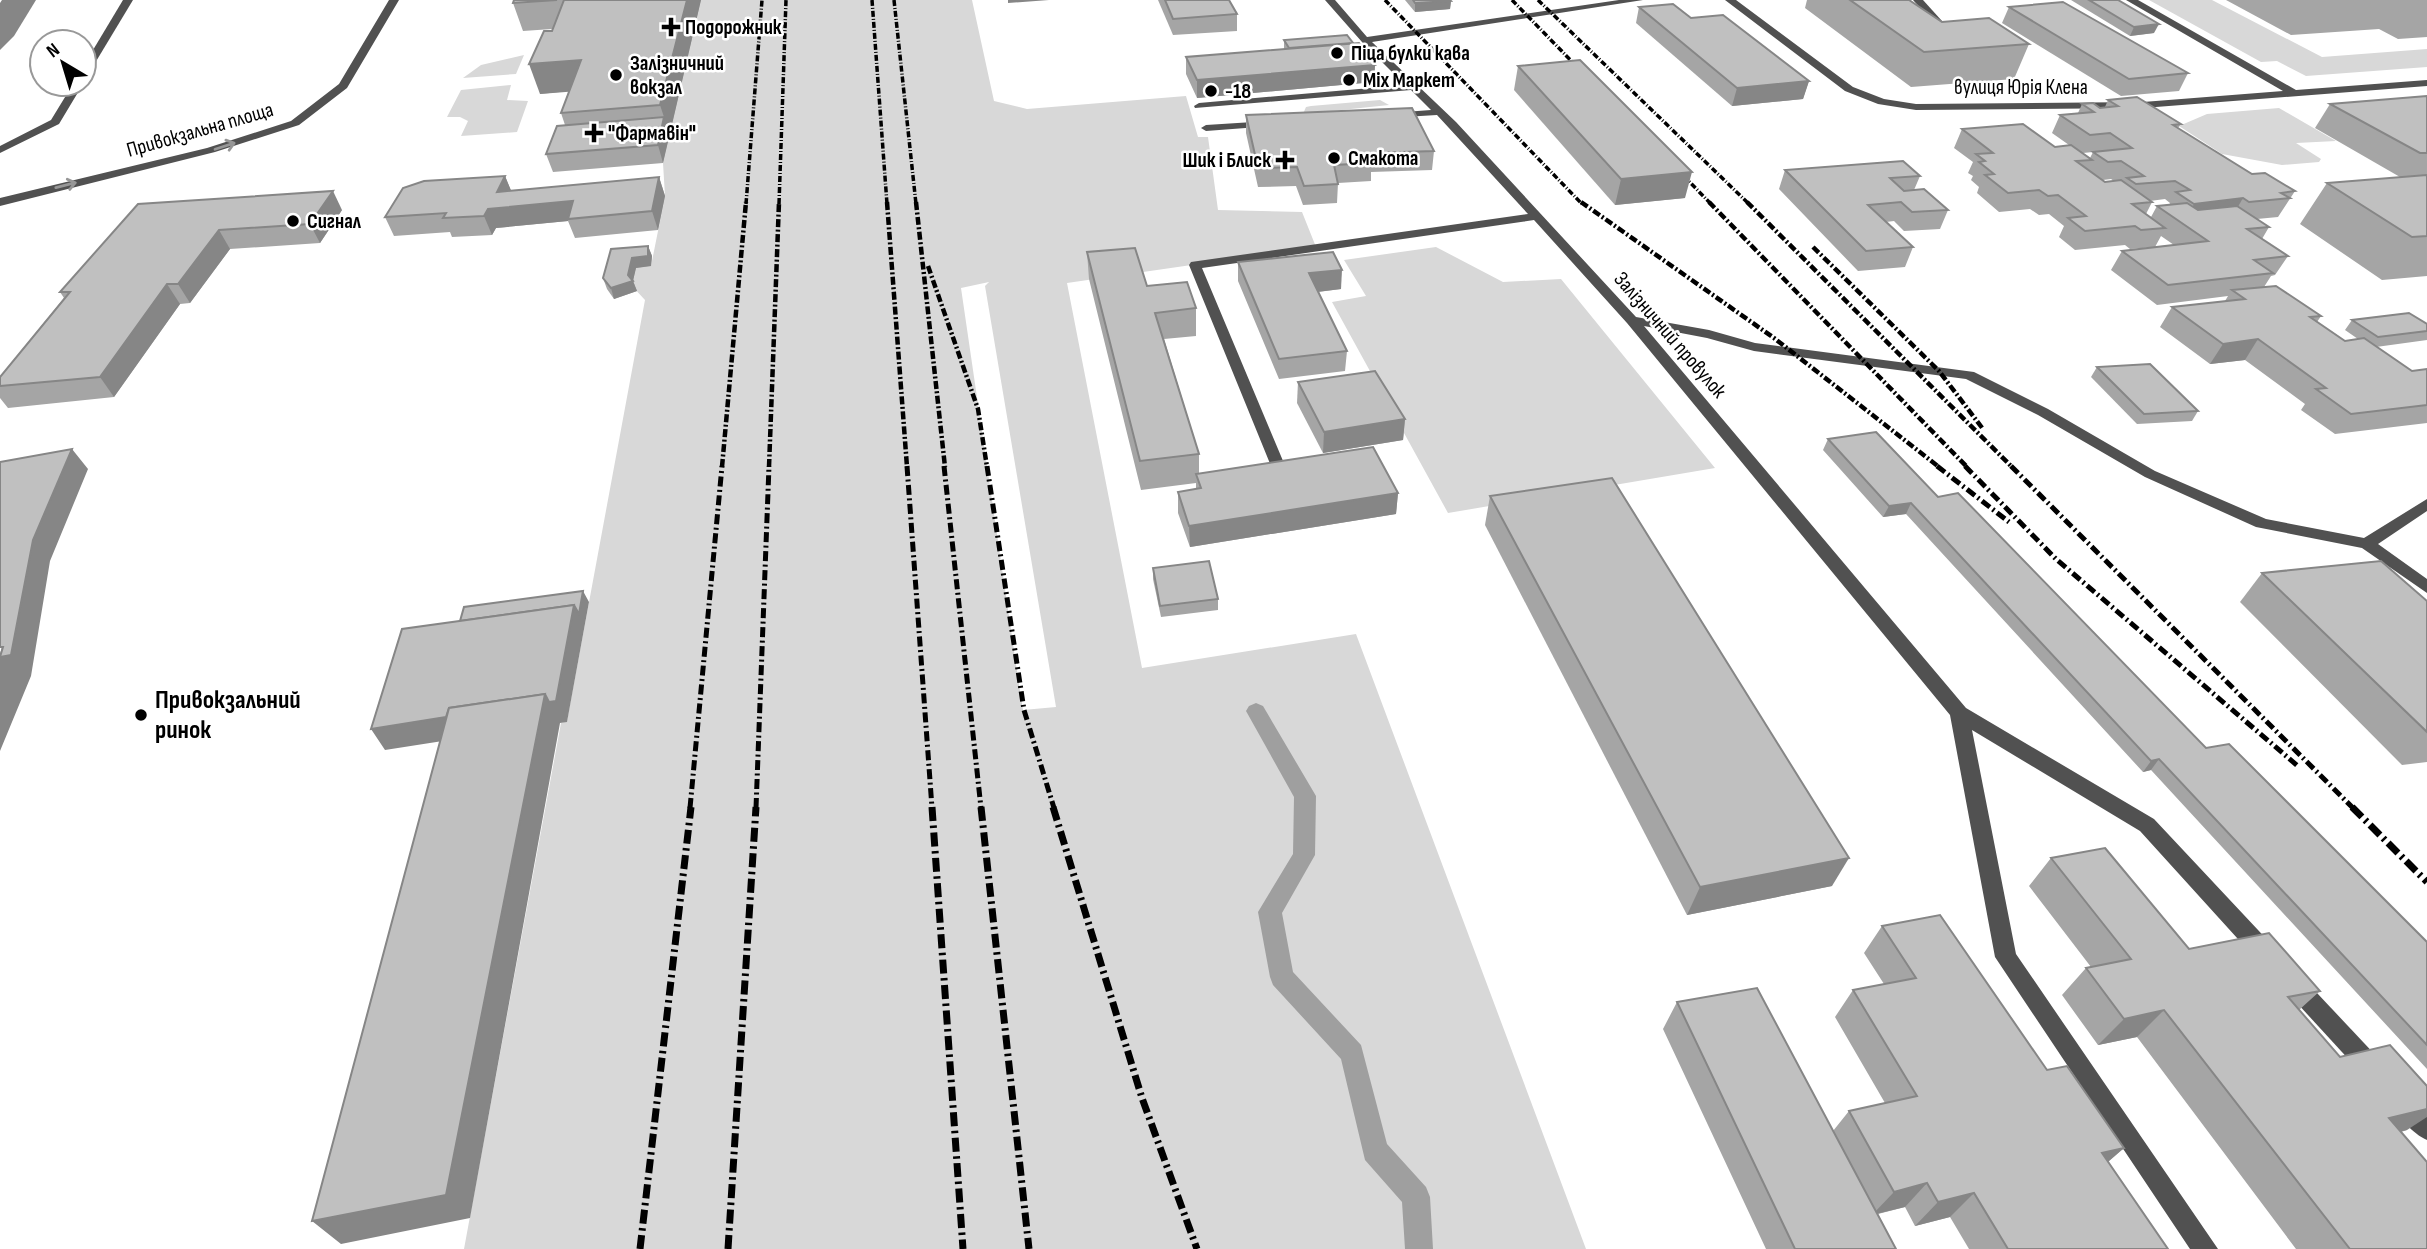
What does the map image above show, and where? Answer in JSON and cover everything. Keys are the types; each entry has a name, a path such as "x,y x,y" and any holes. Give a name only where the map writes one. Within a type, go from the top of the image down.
{"street":[{"path":"98,50 128,0"},
{"name":"Привокзальна площа","path":"0,202 211,150 295,123 343,86 394,0"},
{"name":"Залізничний провулок","path":"1330,0 1366,40 1440,112 1632,320 1959,713"},
{"path":"1366,40 1637,0"},
{"name":"вулиця Юрія Клена","path":"1730,0 1849,89 1882,102 1916,107 2143,106 2427,83"},
{"path":"1919,0 1938,23"},
{"path":"2131,0 2294,93"},
{"path":"1199,106 1415,87"},
{"path":"0,150 55,122 70,98"},
{"path":"1385,116 1440,112"},
{"path":"1206,128 1275,124"},
{"path":"1278,468 1195,265 1537,216"},
{"path":"1632,320 1709,334 1754,346 1969,375 2043,412 2150,474 2262,523 2367,544 2427,587"},
{"path":"2367,544 2427,504"},
{"path":"1959,713 2147,825 2427,1128"},
{"path":"1959,713 2006,957 2205,1249"}],"shaded area":[{"path":"701,0 972,0 994,101 1027,109 1186,96 1198,137 1208,137 1218,210 1302,212 1316,247 1067,283 1142,668 1356,634 1586,1249 464,1249 561,723 567,721 645,300 632,286 636,268 651,266 665,196 663,163","holes":["989,282 985,286 1056,707 1023,710 961,288"]},
{"path":"2149,0 2212,0 2322,57 2427,49 2427,67 2306,76 2277,61 2261,62"},
{"path":"524,55 516,74 463,78 481,65"},
{"path":"511,85 507,100 528,101 517,132 461,136 468,121 460,117 447,117 461,90"},
{"path":"1380,100 1389,105 1303,114 1306,107 1311,106"},
{"path":"2279,108 2336,141 2296,143 2321,159 2319,162 2282,165 2222,154 2179,126 2207,114"},
{"path":"1436,247 1503,282 1561,279 1715,468 1448,513 1332,302 1366,296 1344,260"}],"building":[{"path":"514,0 557,0 513,3"},
{"name":"Залізничний вокзал","path":"564,0 687,0 660,105 561,113 581,60 529,64 544,31 552,31"},
{"path":"1165,0 1229,0 1237,14 1173,19"},
{"path":"1413,0 1450,0 1451,1 1415,3"},
{"path":"1850,0 1909,0 1942,22 1989,18 2029,44 1924,52"},
{"path":"2089,0 2118,0 2159,24 2134,27"},
{"path":"2063,2 2188,73 2129,79 2009,7"},
{"path":"1673,4 1691,18 1723,15 1809,81 1737,88 1639,7"},
{"path":"1347,35 1353,43 1289,48 1284,40"},
{"path":"1359,43 1375,65 1197,80 1186,57"},
{"path":"1580,60 1692,172 1621,179 1518,66"},
{"path":"2427,96 2427,153 2420,153 2330,104"},
{"path":"2137,97 2181,124 2173,125 2252,174 2265,173 2295,191 2281,193 2290,198 2249,202 2243,198 2194,204 2176,192 2190,190 2175,181 2136,184 2127,178 2144,176 2121,161 2108,162 2093,152 2132,148 2110,133 2090,135 2060,115 2094,112 2082,104 2093,103 2100,108 2118,106 2108,100"},
{"path":"1412,108 1434,151 1371,153 1372,163 1334,165 1338,184 1304,186 1297,167 1258,168 1246,115"},
{"path":"664,117 658,145 546,154 557,126"},
{"path":"2023,124 2055,147 2071,145 2092,160 2076,161 2105,182 2121,180 2152,202 2132,204 2165,228 2141,230 2135,226 2085,231 2068,218 2086,216 2058,195 2048,196 2039,190 2008,193 1985,175 1994,174 1979,162 1985,161 1976,154 1993,153 1962,129"},
{"path":"1903,161 1920,176 1890,178 1904,191 1924,189 1948,210 1912,212 1901,202 1868,205 1913,247 1866,251 1785,170"},
{"path":"2427,175 2427,236 2412,237 2327,183"},
{"path":"505,176 497,192 659,177 652,211 568,219 573,201 488,209 484,216 443,218 446,213 385,217 403,188 424,181"},
{"path":"333,191 310,224 219,230 178,284 167,284 100,377 0,386 0,377 70,292 60,292 138,204"},
{"path":"2187,203 2198,210 2237,206 2269,227 2247,229 2288,256 2254,260 2273,273 2168,285 2122,251 2208,241 2157,206"},
{"path":"648,246 648,256 632,258 628,275 633,281 611,288 603,278 611,249"},
{"path":"1135,248 1147,286 1187,282 1196,308 1155,313 1199,454 1140,461 1087,252"},
{"path":"1333,252 1342,270 1309,273 1347,351 1279,359 1238,262"},
{"path":"2276,286 2321,316 2310,317 2345,341 2364,338 2412,371 2427,369 2427,405 2351,414 2316,389 2326,388 2258,339 2223,344 2172,307 2245,299 2232,290"},
{"path":"2409,313 2427,324 2427,331 2378,337 2352,320"},
{"path":"2150,364 2198,411 2144,414 2097,367"},
{"path":"1375,371 1405,419 1324,432 1298,382"},
{"path":"1876,432 1938,497 1958,493 2206,748 2229,744 2427,942 2427,1045 2159,759 2151,761 1911,503 1889,506 1828,439"},
{"path":"1373,447 1398,493 1189,526 1178,492 1201,488 1196,474"},
{"path":"72,449 33,540 11,655 0,657 3,647 0,647 0,462"},
{"path":"1612,478 1849,858 1700,887 1490,496"},
{"path":"1209,561 1218,599 1160,606 1153,568"},
{"path":"2381,561 2427,601 2427,732 2262,573"},
{"path":"583,591 579,614 574,605 460,621 464,607"},
{"path":"574,605 556,701 549,702 545,694 449,708 446,717 371,729 402,629"},
{"path":"545,694 446,1195 312,1221 449,708"},
{"path":"2105,848 2189,949 2269,933 2320,991 2288,997 2340,1057 2390,1045 2427,1086 2427,1109 2389,1118 2427,1162 2427,1249 2350,1249 2164,1010 2124,1019 2086,968 2131,959 2051,858"},
{"path":"1940,915 2047,1070 2067,1066 2124,1148 2102,1153 2168,1249 2008,1249 1974,1193 1938,1202 1927,1183 1894,1192 1849,1111 1917,1096 1853,990 1916,978 1882,926"},
{"path":"1757,988 1896,1249 1795,1249 1677,1002"}],"waterway":[{"path":"1256,711 1305,796 1304,855 1270,912 1282,977 1352,1053 1375,1151 1416,1197 1419,1249"}],"railway":[{"path":"746,204 762,0"},
{"path":"779,204 786,0"},
{"path":"872,0 887,204"},
{"path":"894,0 916,204"},
{"path":"1385,0 1582,204"},
{"path":"1512,0 1586,76"},
{"path":"1538,0 1749,204"},
{"path":"1676,168 1711,204"},
{"path":"722,467 746,202"},
{"path":"769,467 779,202"},
{"path":"887,202 907,467"},
{"path":"916,202 945,467"},
{"path":"1581,202 1774,338 1939,467"},
{"path":"1709,202 1967,467"},
{"path":"1749,204 2427,882"},
{"path":"1813,247 1939,371 1983,429"},
{"path":"928,266 978,409 987,467"},
{"path":"690,808 722,466"},
{"path":"756,808 769,466"},
{"path":"907,466 932,808"},
{"path":"944,466 981,808"},
{"path":"987,466 1024,710 1054,808"},
{"path":"1937,466 2009,522"},
{"path":"1965,466 2056,559 2299,767"},
{"path":"640,1249 691,807"},
{"path":"728,1249 756,807"},
{"path":"932,807 963,1249"},
{"path":"981,807 1029,1249"},
{"path":"1053,807 1142,1098 1197,1249"}],"place":[{"name":"Подорожник","path":"671,27"},
{"name":"Піца булки кава","path":"1337,53"},
{"name":"Залізничний вокзал","path":"616,75"},
{"name":"Mix Маркет","path":"1349,80"},
{"name":"-18","path":"1211,91"},
{"name":"\"Фармавін\"","path":"594,133"},
{"name":"Смакота","path":"1334,158"},
{"name":"Шик і Блиск","path":"1285,160"},
{"name":"Сигнал","path":"293,221"},
{"name":"Привокзальний ринок","path":"141,715"}]}
